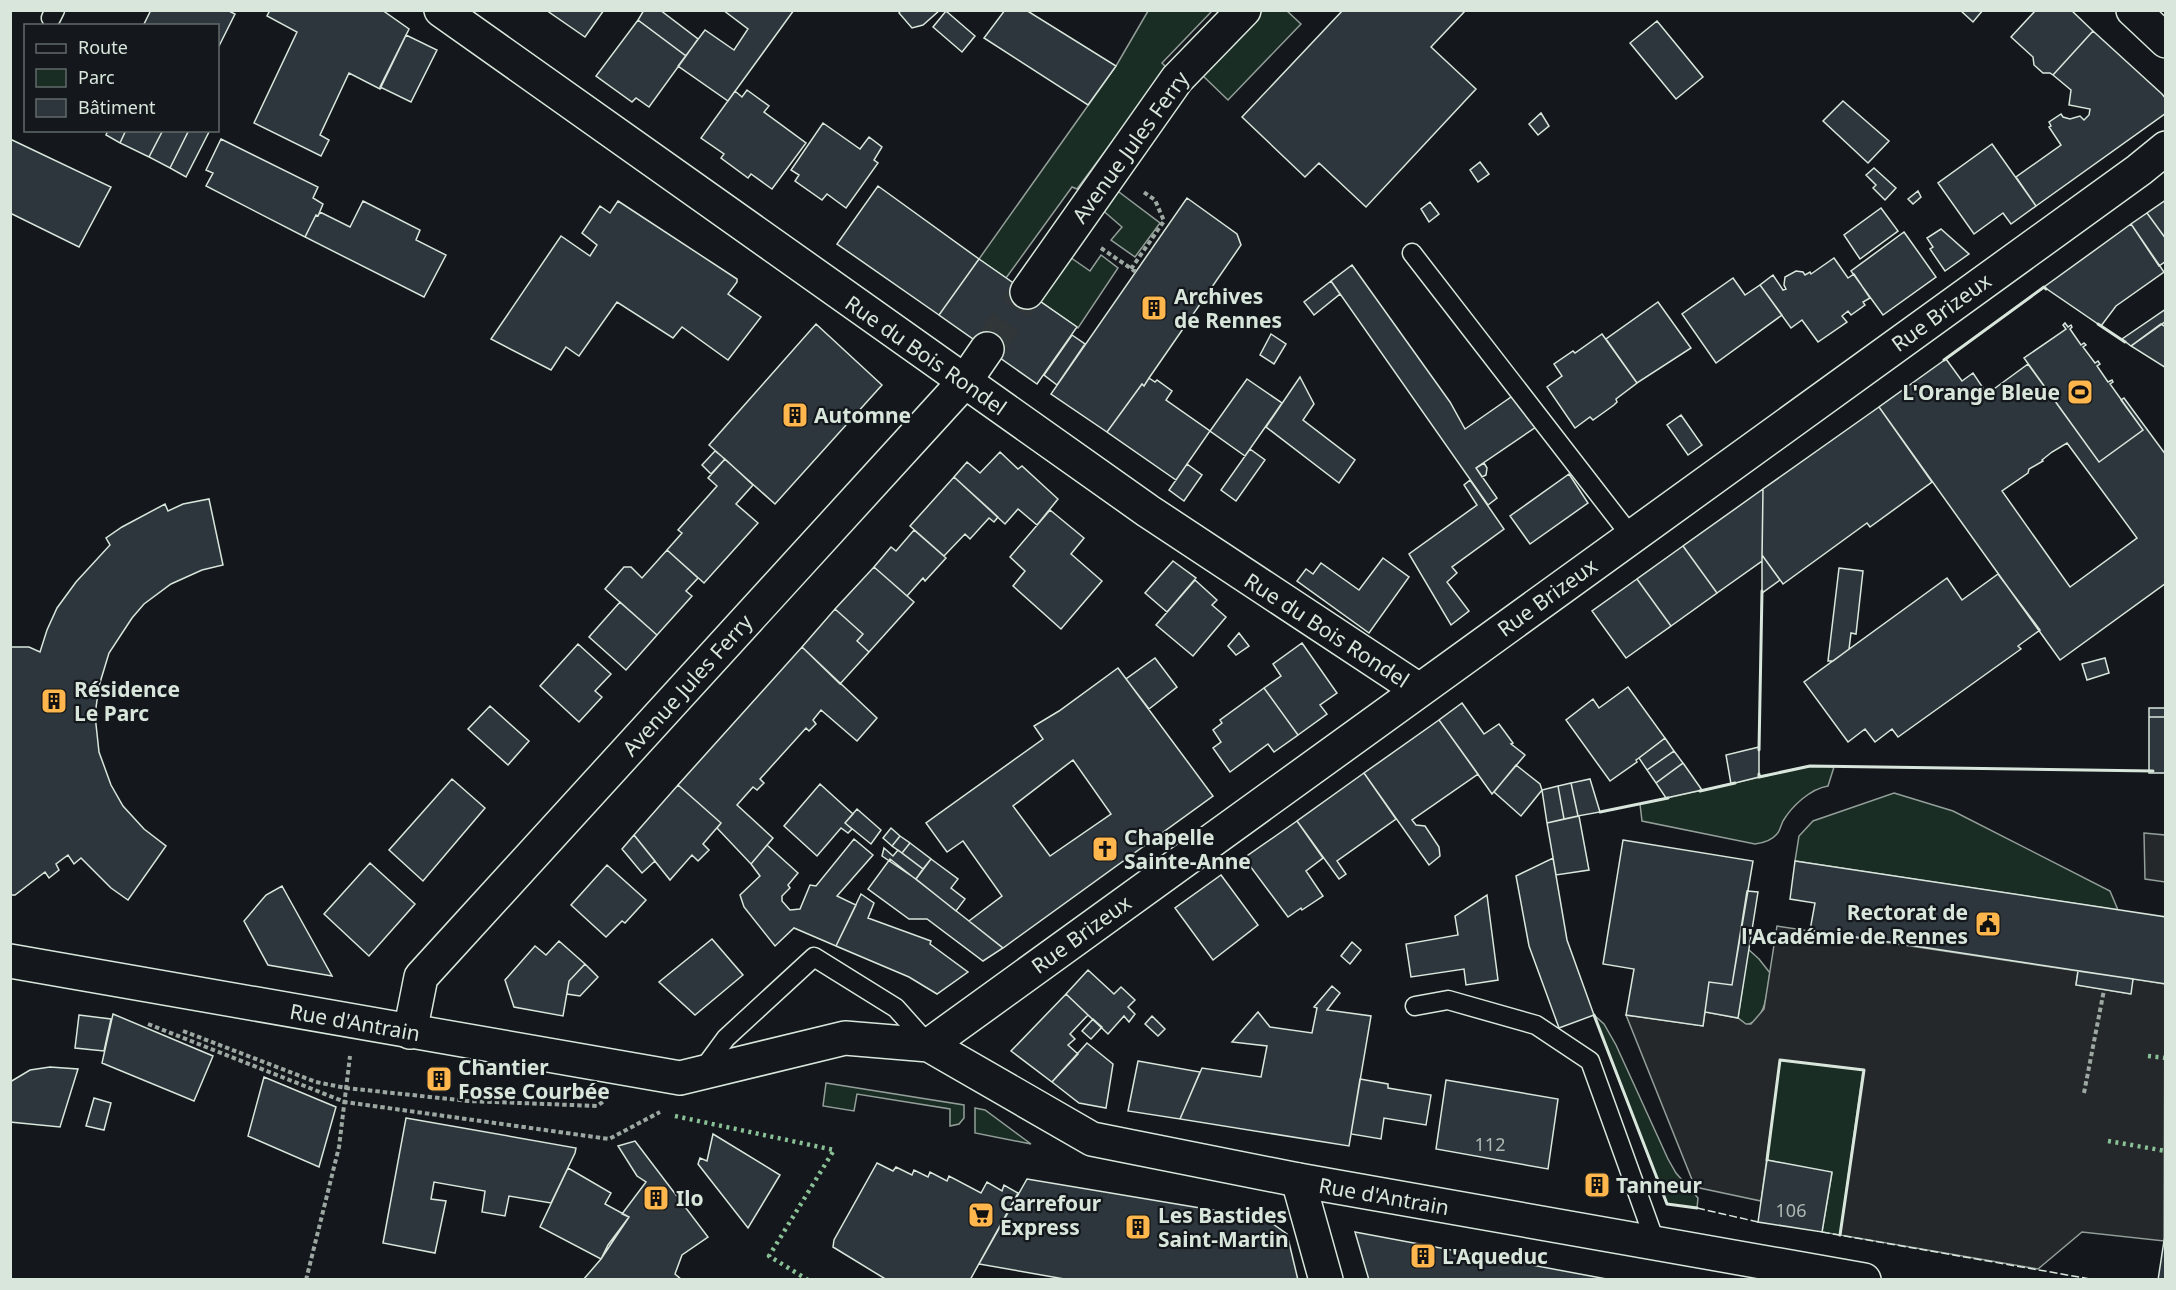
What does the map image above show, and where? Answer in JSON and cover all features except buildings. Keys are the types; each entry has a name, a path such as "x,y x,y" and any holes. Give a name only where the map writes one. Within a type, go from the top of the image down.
{"street":[{"name":"Rue du Bois Rondel","path":"441,10 1148,511 1419,690"},
{"name":"Avenue Jules Ferry","path":"1027,292 1177,80 1244,10"},
{"path":"2133,10 2166,41"},
{"name":"Rue Brizeux","path":"929,1045 2139,170 2166,148"},
{"name":"Avenue Jules Ferry","path":"410,1032 421,977 965,381 987,349"},
{"name":"Rue d'Antrain","path":"10,961 354,1023 647,1072 690,1075 844,1038 929,1045 1092,1139 1298,1180 1863,1280"},
{"path":"1298,1180 1326,1280"}],"lane":[{"path":"1412,253 1631,536"},
{"name":"Rue d'Antrain","path":"690,1075 726,1038 814,957 896,1008 929,1045"},
{"path":"1415,1006 1448,1000 1536,1025 1590,1060 1656,1244"}],"path":[{"path":"1113,169 1155,200 1164,221 1133,270 1122,262"},
{"path":"2084,1093 2104,990"},
{"path":"146,1023 345,1102 609,1139 661,1111 690,1075"},
{"path":"306,1280 339,1147 354,1023"},
{"path":"179,1029 316,1082 346,1088 468,1101 597,1106 647,1072"}],"green space":[{"path":"1148,11 1212,11 1162,63 1167,68 1077,189 1072,187 1006,278 979,259 1116,66"},
{"path":"1262,11 1287,11 1301,24 1228,100 1201,74"},
{"path":"1115,189 1160,223 1135,257 1111,240 1122,227 1100,208"},
{"path":"1067,255 1090,271 1101,255 1118,268 1078,328 1034,297"},
{"path":"1810,766 1834,767 1828,786 1815,791 1796,804 1783,821 1777,834 1764,842 1755,844 1642,821 1640,804"},
{"path":"1894,793 1953,811 2110,891 2118,910 1795,861 1799,836 1813,821"},
{"path":"1748,949 1770,973 1767,996 1762,1011 1753,1022 1746,1025 1738,1018"},
{"path":"1594,1015 1604,1024 1616,1045 1668,1159 1676,1173 1698,1198 1697,1208 1667,1204"},
{"path":"1780,1060 1864,1070 1840,1235 1822,1232 1832,1173 1767,1160"},
{"path":"826,1083 964,1105 964,1118 959,1124 950,1126 950,1109 857,1094 854,1111 823,1106"},
{"path":"975,1108 985,1110 1031,1144 975,1133"}],"shaded area":[{"path":"2144,833 2165,835 2165,882 2145,879"},
{"path":"1777,926 2078,971 2076,985 2130,994 2133,979 2165,984 2164,1241 2082,1232 2038,1269 1840,1235 1863,1070 1780,1060 1761,1201 1695,1187 1626,1015 1703,1026 1705,1012 1738,1018 1746,1024 1751,1024 1764,1009"}],"tunnel":[{"path":"987,349 1027,292"}],"hedge":[{"path":"2148,1056 2166,1058"},
{"path":"675,1116 834,1150 769,1256 808,1280"},
{"path":"2108,1141 2166,1151"}],"fence":[{"path":"1697,1208 1758,1222"},
{"path":"1822,1232 2096,1280"}],"wall":[{"path":"1944,360 2044,287 2046,289"},
{"path":"2098,324 2125,342"},
{"path":"1759,750 1762,591"},
{"path":"1759,774 1759,777 1810,766 2153,771"},
{"path":"1700,791 1735,783"},
{"path":"1600,812 1668,798"},
{"path":"1594,1015 1667,1204 1697,1208"},
{"path":"1767,1160 1780,1060 1864,1070 1840,1235"}],"place":[{"name":"Archives de Rennes","path":"1154,308"},
{"name":"L'Orange Bleue","path":"2080,392"},
{"name":"Automne","path":"795,415"},
{"name":"Résidence Le Parc","path":"54,701"},
{"name":"Chapelle Sainte-Anne","path":"1105,849"},
{"name":"Rectorat de l'Académie de Rennes","path":"1988,924"},
{"name":"Chantier Fosse Courbée","path":"439,1079"},
{"name":"Tanneur","path":"1597,1185"},
{"name":"Ilo","path":"656,1198"},
{"name":"Carrefour Express","path":"981,1215"},
{"name":"Les Bastides Saint-Martin","path":"1138,1227"},
{"name":"L'Aqueduc","path":"1423,1256"}]}
